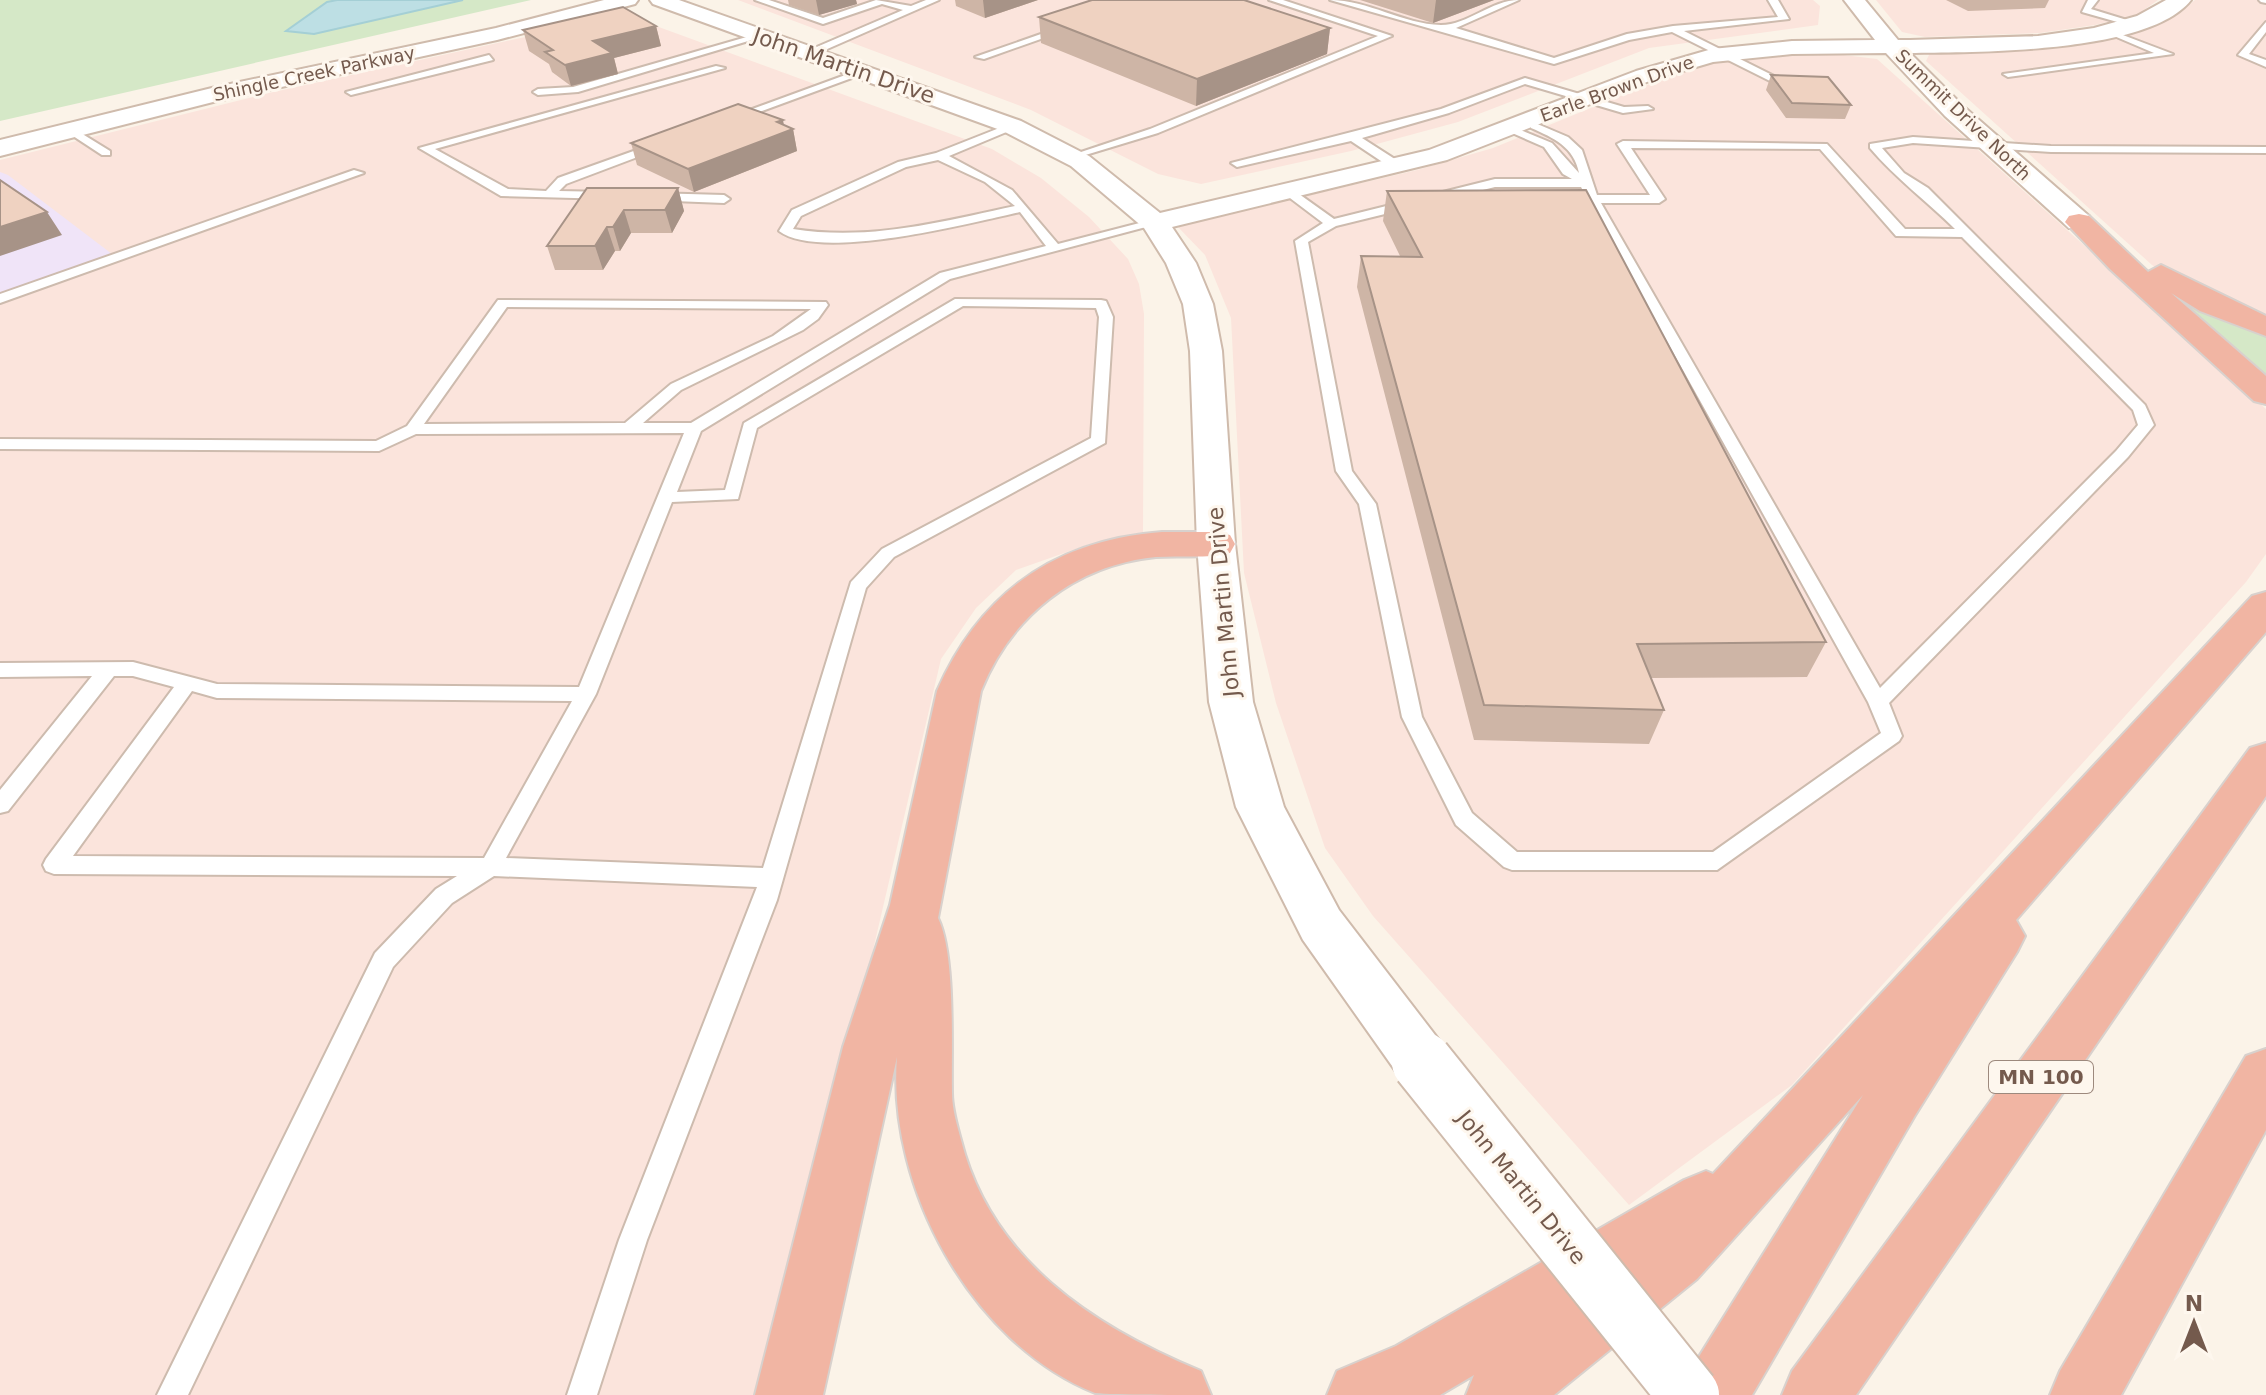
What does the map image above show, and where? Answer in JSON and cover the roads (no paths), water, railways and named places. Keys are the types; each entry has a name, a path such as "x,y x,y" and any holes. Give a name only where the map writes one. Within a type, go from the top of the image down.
{"highway":[{"path":"2079,222 2188,292 2266,327"},
{"path":"2079,222 2120,263 2266,394"},
{"path":"789,1395 871,1047 916,905 959,691 968,662 988,632 1030,589 1083,563 1153,545 1216,544"},
{"path":"1500,1395 1675,1257 1759,1170 2266,606"},
{"name":"MN 100","path":"1816,1395 2266,760"},
{"path":"1714,1395 1894,1098 2072,823"},
{"path":"916,905 925,1044 924,1105 939,1175 966,1227 996,1276 1038,1320 1089,1356 1177,1395"},
{"path":"2084,1395 2266,1075"},
{"path":"1361,1395 1420,1370 1759,1170"}],"street":[{"name":"Shingle Creek Parkway","path":"0,132 184,87 581,0"},
{"name":"Shingle Creek Parkway","path":"0,148 216,94 465,41 628,0"},
{"name":"John Martin Drive","path":"660,0 1012,126 1073,158 1119,190 1155,223 1181,263 1198,304 1206,351 1216,544 1231,702 1260,807 1321,925 1422,1062 1689,1395"},
{"name":"Summit Drive North","path":"1854,0 1891,46 1993,147 2079,222"},
{"name":"Earle Brown Drive","path":"1155,223 1397,166 1517,126 1672,66 1720,54 1791,47 1992,44 2110,31 2168,11 2181,0"}],"lane":[{"path":"760,0 823,21 882,1 913,10"},
{"path":"809,54 934,0"},
{"path":"1073,158 1154,131 1387,36 1274,0"},
{"path":"1335,0 1423,26 1447,28 1554,61 1627,37 1673,29 1784,19 1773,0"},
{"path":"1447,28 1514,0"},
{"path":"2093,0 2085,10 2135,24"},
{"path":"980,57 1080,24"},
{"path":"2266,25 2243,55 2266,64"},
{"path":"1673,29 1776,81"},
{"path":"2008,74 2168,54 2110,31"},
{"path":"538,92 574,90 760,36"},
{"path":"351,92 489,58 465,41"},
{"path":"629,196 505,193 425,148 720,68"},
{"path":"711,126 863,72"},
{"path":"1237,163 1353,137 1445,111 1525,81 1623,110 1648,109"},
{"path":"1012,126 939,156 902,164 796,213 785,231 815,238 878,239 1021,208"},
{"path":"1517,126 1548,145 1567,171 1585,183 1878,702 1892,736 1717,861 1512,861 1464,819 1412,717 1367,504 1344,471 1301,241 1332,223 1495,183 1585,183"},
{"path":"1517,126 1572,144 1586,167 1585,183"},
{"path":"71,130 106,153"},
{"path":"1353,137 1397,166"},
{"path":"1878,702 2122,454 2146,425 2140,408 1924,191 1900,176 1874,146 1913,140 1993,147"},
{"path":"549,194 562,181 666,143"},
{"path":"1593,199 1659,199 1623,144 1823,146 1901,233 1966,233"},
{"path":"1924,191 1917,175 1897,151 1993,147 2266,150"},
{"path":"939,156 977,174 1016,199 1055,248"},
{"path":"0,299 358,173"},
{"path":"1288,192 1332,223"},
{"path":"645,197 724,199"},
{"path":"0,444 379,446 413,429 694,428 816,351 945,276 1155,223"},
{"path":"582,1395 633,1240 771,878 857,586 888,553 1099,440 1106,317 1101,304 960,302 750,426 732,495 665,497"},
{"path":"413,429 503,303 821,305 817,314 777,339 674,388 629,428"},
{"path":"777,339 816,351"},
{"path":"172,1395 384,960 444,896 490,867 586,694 694,428"},
{"path":"0,805 109,669"},
{"path":"0,670 133,669 217,691 586,694"},
{"path":"187,683 54,865 490,867 771,878"}],"water":[{"path":"463,0 314,34 286,31 327,2"}]}
